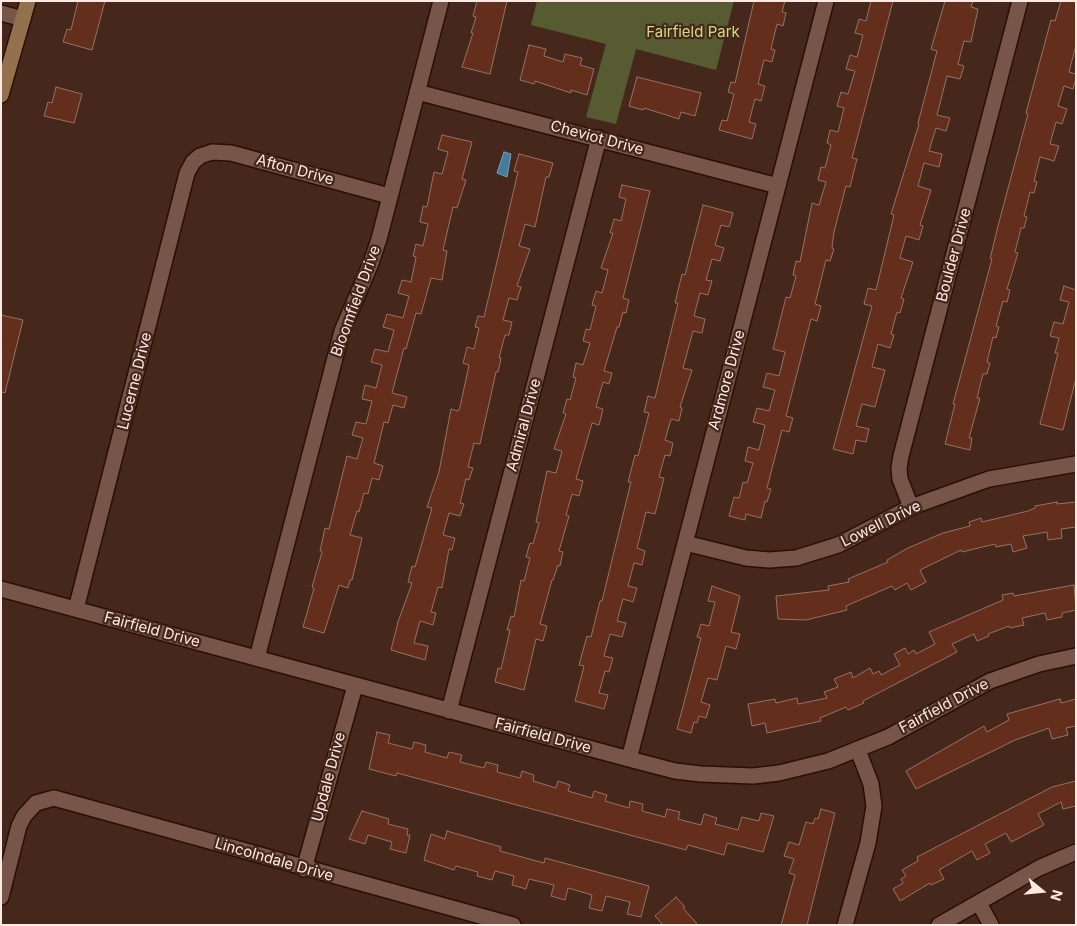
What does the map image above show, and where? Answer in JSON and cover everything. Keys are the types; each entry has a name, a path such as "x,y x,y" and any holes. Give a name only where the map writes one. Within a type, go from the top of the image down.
{"street":[{"path":"1,95 28,1"},
{"name":"Bloomfield Drive","path":"257,658 342,331 371,263 440,1"},
{"name":"Ardmore Drive","path":"629,759 826,1"},
{"name":"Boulder Drive","path":"911,507 900,480 901,456 1020,1"},
{"path":"1,13 23,19"},
{"name":"Cheviot Drive","path":"417,92 778,186"},
{"name":"Admiral Drive","path":"449,711 599,138"},
{"name":"Afton Drive","path":"200,156 212,152 231,153 389,196"},
{"name":"Lucerne Drive","path":"76,610 187,174 193,162 200,156"},
{"name":"Lowell Drive","path":"685,543 746,558 769,560 796,558 838,546 911,507 989,479 1076,464"},
{"name":"Fairfield Drive","path":"1,589 354,686 675,771 753,776 804,768 858,750 990,681 1039,664 1076,656"},
{"name":"Updale Drive","path":"304,869 354,686"},
{"path":"845,925 868,843 874,806 871,784 858,750"},
{"name":"Lincolndale Drive","path":"1,897 19,826 24,816 36,803 46,799 62,799 304,869 513,925"},
{"path":"939,925 1039,868 1076,852"},
{"path":"979,903 990,925"}],"green space":[{"name":"Fairfield Park","path":"537,1 734,1 716,70 636,49 616,124 586,117 606,44 531,25"}],"water":[{"path":"504,152 511,154 507,177 497,173"}],"building":[{"path":"78,1 105,1 92,50 63,42 67,29 71,30"},
{"path":"477,1 507,1 490,74 462,67 473,33 471,33 476,17 473,16"},
{"path":"754,1 785,1 782,12 786,13 783,26 777,24 771,49 775,50 772,62 764,60 758,84 765,86 761,101 755,99 749,122 756,124 752,139 719,130 722,120 727,121 734,94 728,92 731,82 735,83"},
{"path":"871,1 893,1 852,158 857,159 850,187 846,186 834,232 832,248 834,249 830,261 826,260 815,304 821,306 817,321 811,319 786,416 793,418 789,432 782,430 767,488 771,489 767,502 765,501 761,518 746,514 745,520 729,516 734,497 739,498 743,482 747,483 753,463 745,461 748,447 759,450 765,425 753,422 757,408 769,411 775,390 763,387 767,373 779,376 785,352 773,349 786,297 790,298 796,276 793,275 796,261 800,262 812,203 819,205 826,182 818,180 821,167 825,168 831,145 827,143 830,130 838,132 844,108 837,106 841,92 848,94 855,71 846,69 850,55 857,57 863,35 855,33 859,19 866,21"},
{"path":"945,1 973,1 971,7 978,9 971,42 964,41 958,64 964,66 960,79 947,76 937,115 950,118 946,131 936,128 929,151 942,154 939,167 924,163 918,186 931,190 920,225 923,226 919,240 906,236 900,258 913,262 901,298 904,299 900,313 897,312 891,334 894,335 890,348 878,344 872,367 885,370 875,407 862,404 856,426 869,429 866,442 856,440 853,454 833,449 872,306 864,304 868,288 876,290 894,215 891,214 919,124 937,51 931,49"},
{"path":"1061,1 1076,1 1076,45 1069,72 1076,74 1076,78 1073,89 1064,86 1058,106 1067,109 1062,124 1056,122 1050,144 1059,146 1054,161 1040,157 1034,181 1037,182 1034,193 1030,192 1024,216 1027,217 1024,228 1021,228 1015,252 1018,253 1007,289 1010,290 1007,302 1003,301 996,326 999,327 996,338 993,337 987,362 990,363 987,374 983,374 977,398 980,398 969,438 972,438 970,450 945,444 955,404 953,404 992,259 990,259 999,222 1028,114 1026,113 1051,20 1055,21"},
{"path":"529,45 546,49 544,56 563,62 565,54 582,58 580,65 594,69 587,95 571,90 571,93 535,81 534,84 520,80"},
{"path":"637,77 701,93 695,116 681,112 679,119 644,108 643,110 629,106"},
{"path":"56,87 82,94 74,123 44,116 48,102 52,103"},
{"path":"442,135 472,142 462,179 466,180 457,208 453,207 443,250 447,251 442,280 431,278 421,314 416,313 406,349 404,348 392,393 407,397 404,408 393,405 388,423 384,422 374,463 383,466 379,480 372,478 368,494 364,493 350,535 362,538 352,580 350,580 348,588 339,585 324,633 303,627 322,552 320,551 325,528 329,529 347,456 357,459 363,438 352,435 356,422 366,424 372,401 362,399 365,385 376,388 382,365 371,362 375,349 388,352 394,330 383,327 387,314 403,318 409,296 398,293 402,280 411,282 416,257 413,256 416,244 423,246 428,224 420,222 423,206 427,207 434,172 442,174 448,152 438,149"},
{"path":"519,154 553,163 549,177 546,177 535,227 525,224 519,246 530,249 517,286 521,287 517,300 509,298 503,320 512,322 509,335 505,335 480,444 474,443 468,467 473,468 469,480 466,479 460,503 464,504 460,516 449,513 443,535 455,538 452,550 449,549 442,588 438,587 431,612 436,613 433,625 420,621 414,643 428,646 425,660 391,650 398,622 412,583 408,582 412,566 415,567 432,508 427,507 439,472 451,409 458,411 460,407 469,365 463,363 467,347 474,349 479,328 475,327 478,316 484,317 518,172 514,171"},
{"path":"622,185 650,191 623,298 629,300 626,313 623,312 619,327 617,327 604,371 612,373 609,384 603,382 596,407 603,409 599,425 592,423 576,479 583,481 579,496 572,494 566,515 569,516 559,551 563,552 560,566 558,565 552,580 540,624 547,626 543,641 536,639 524,690 495,682 498,668 501,669 510,630 507,630 511,616 514,617 521,580 524,581 530,558 526,557 530,543 533,544 539,523 536,522 547,471 556,473 562,451 554,449 566,414 563,413 567,399 570,400 576,378 573,377 576,363 583,365 590,343 583,341 586,329 590,330 596,306 592,305 596,291 602,293 608,270 601,268 613,233 610,233 614,219 621,221 626,199 619,197"},
{"path":"703,205 733,213 729,227 721,225 715,245 724,248 720,261 712,259 706,280 712,281 708,295 700,293 694,316 705,319 702,333 693,331 683,368 692,370 680,407 682,408 679,421 671,419 665,440 673,443 670,456 665,455 659,477 664,478 655,514 646,512 637,548 645,551 642,565 634,563 628,586 637,588 633,602 623,599 617,621 626,623 622,637 610,634 604,656 613,658 609,672 605,671 599,693 608,695 604,709 575,701 584,666 579,665 587,636 591,637 600,601 602,601 631,482 628,482 635,455 638,456 649,413 644,412 648,396 655,398 678,303 675,303 682,274 685,275"},
{"path":"1064,286 1076,290 1076,378 1063,430 1040,424 1058,353 1055,353 1059,338 1050,336 1054,322 1063,324 1069,302 1060,300"},
{"path":"1,315 23,320 5,393 1,392"},
{"path":"1057,502 1057,504 1076,502 1076,527 1061,529 1062,538 1048,540 1047,532 1023,536 1027,548 1013,552 1011,544 996,547 995,544 962,552 961,550 920,570 926,582 911,590 907,583 895,590 892,586 846,606 847,610 806,620 778,619 776,596 829,590 828,586 849,582 848,579 888,562 887,560 908,548 943,533 970,526 969,522 981,518 982,522 1028,511 1035,508 1035,506"},
{"path":"1074,585 1076,610 1062,613 1062,617 1047,620 1045,613 1022,618 1024,625 1010,628 1009,626 988,634 989,636 977,641 974,634 952,644 957,652 863,701 864,703 848,710 846,707 820,718 821,721 767,733 765,723 752,726 748,704 775,699 776,703 797,698 798,704 827,698 824,692 838,687 834,679 851,672 853,678 870,668 873,674 879,671 881,675 900,665 894,654 905,648 908,654 914,650 916,654 935,644 929,632 1003,600 1002,595 1013,593 1014,596"},
{"path":"712,586 740,596 731,632 740,634 736,649 726,646 717,680 708,678 701,702 710,705 706,718 699,716 697,723 694,722 691,733 677,729 701,638 697,637 701,624 709,626 715,602 708,601"},
{"path":"1060,699 1061,703 1076,699 1076,726 1066,728 1068,735 1052,739 1049,728 1015,740 916,789 906,771 984,726 987,732 1009,720 1007,714"},
{"path":"377,732 390,735 388,743 412,749 414,742 426,745 425,752 447,758 449,752 462,755 460,762 484,768 486,762 498,765 497,772 520,778 522,771 534,775 533,781 556,788 558,781 570,785 568,791 592,798 594,791 607,795 605,801 629,808 630,801 643,804 642,811 665,817 667,809 680,812 678,819 701,825 704,814 717,818 715,824 738,830 742,817 759,821 761,813 774,816 763,852 727,843 724,855 688,845 686,850 397,773 396,776 369,769"},
{"path":"1076,781 1076,806 1063,809 1061,802 1038,814 1044,825 1011,842 1006,833 985,844 990,853 977,860 972,851 939,870 944,879 931,885 930,883 900,901 893,889 903,883 901,879 906,876 902,870 918,861 917,857 1052,787"},
{"path":"821,809 835,813 807,925 781,925 795,875 789,873 794,859 784,856 789,842 799,845 806,822 813,824 815,818 818,819"},
{"path":"362,811 389,819 388,824 408,829 407,835 410,835 406,853 390,849 392,842 368,835 365,844 349,839"},
{"path":"447,831 501,847 500,851 544,863 545,858 649,886 641,917 627,914 630,902 606,896 602,911 589,908 592,895 568,888 565,900 551,896 554,885 529,879 526,889 512,885 514,876 495,871 492,880 477,876 478,872 456,866 454,870 424,860 431,834 445,839"},
{"path":"676,897 698,925 663,925 655,916"}]}
